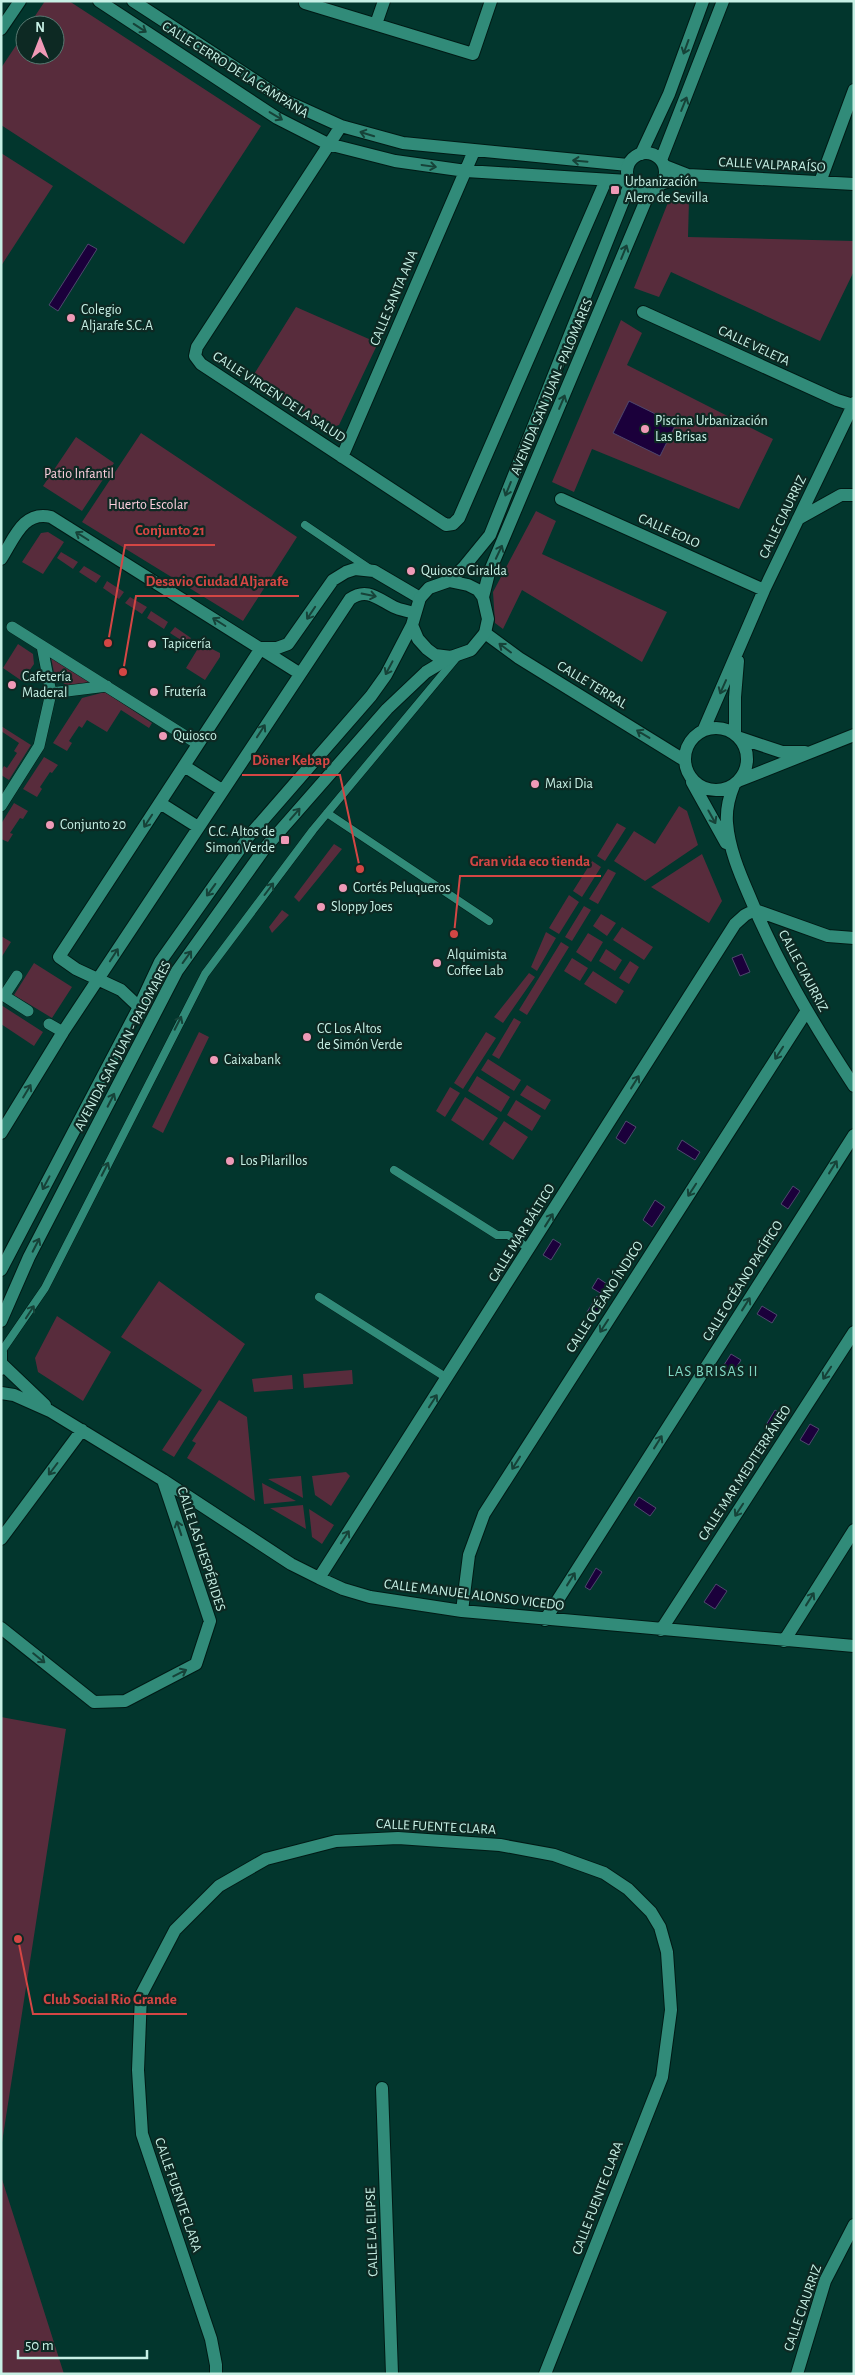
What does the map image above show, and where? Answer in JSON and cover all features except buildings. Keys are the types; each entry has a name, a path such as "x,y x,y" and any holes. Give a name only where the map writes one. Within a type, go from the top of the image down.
{"street":[{"path":"1,29 20,1"},
{"name":"CALLE CERRO DE LA CAMPANA","path":"99,1 277,118 328,144 395,161 466,171 629,182"},
{"name":"CALLE CERRO DE LA CAMPANA","path":"133,1 288,102 341,126 403,143 628,165"},
{"path":"376,24 384,1"},
{"path":"306,2 473,54 491,1"},
{"path":"641,154 669,94 703,1"},
{"path":"663,163 649,153 635,156 628,165 629,182 639,191 657,187 664,179 663,163 723,1"},
{"path":"820,182 853,93"},
{"name":"CALLE VIRGEN DE LA SALUD","path":"341,126 197,347 195,356 201,364 446,525 453,524 459,518 606,180"},
{"name":"CALLE SANTA ANA","path":"342,457 474,151"},
{"name":"CALLE VALPARAÍSO","path":"663,163 688,175 854,184"},
{"name":"CALLE VALPARAÍSO","path":"657,187 688,175"},
{"name":"AVENIDA SAN JUAN - PALOMARES","path":"449,581 463,568 490,535 629,182"},
{"name":"AVENIDA SAN JUAN - PALOMARES","path":"483,597 489,573 646,200 657,187"},
{"name":"CALLE VELETA","path":"643,312 853,406"},
{"name":"CALLE CIAURRIZ","path":"704,730 764,590 853,406"},
{"path":"798,519 841,495 854,495"},
{"name":"CALLE EOLO","path":"561,499 764,590"},
{"path":"1,559 26,520 38,515 51,516 299,673"},
{"path":"261,648 277,648 288,644 339,575 355,569 374,571 420,598"},
{"path":"449,581 468,585 478,590 483,597 488,619 485,633 471,650 455,656 436,655 426,649 418,640 413,619 420,598 429,588 449,581"},
{"path":"1,1133 63,1032 299,673 350,599 356,594 373,594 413,619"},
{"name":"AVENIDA SAN JUAN - PALOMARES","path":"1,1270 139,1007 160,962 250,836 371,696 386,675 413,619"},
{"path":"12,627 198,744"},
{"name":"CALLE TERRAL","path":"485,633 518,658 684,760"},
{"name":"CALLE CIAURRIZ","path":"738,736 735,697 741,644"},
{"path":"1,806 39,746 52,693 42,646"},
{"path":"139,1007 121,990 76,968 59,957 261,648"},
{"name":"AVENIDA SAN JUAN - PALOMARES","path":"1,1321 29,1257 177,971 265,848 356,744 411,685 455,656"},
{"path":"52,693 107,686"},
{"path":"820,749 798,753 782,752 762,747 721,728 704,730 694,736 687,745 684,760 688,775 696,783 705,789 723,790 854,735"},
{"path":"736,783 747,767 748,755 738,736"},
{"path":"184,766 222,790"},
{"name":"CALLE CIAURRIZ","path":"688,775 736,863"},
{"name":"CALLE CIAURRIZ","path":"736,783 728,802 726,821 736,863 755,910 806,1012 854,1086"},
{"path":"160,803 198,827"},
{"path":"755,910 828,936 854,938"},
{"name":"CALLE MAR BÁLTICO","path":"318,1578 530,1249 735,924 745,915 755,910"},
{"path":"17,976 3,995 28,1011"},
{"name":"CALLE OCÉANO ÍNDICO","path":"462,1612 469,1555 484,1514 806,1012"},
{"path":"50,1024 63,1032"},
{"name":"CALLE OCÉANO PACÍFICO","path":"545,1620 854,1134"},
{"name":"CALLE MAR MEDITERRÁNEO","path":"661,1630 854,1332"},
{"name":"CALLE MANUEL ALONSO VICEDO","path":"2,1359 50,1410"},
{"name":"CALLE MANUEL ALONSO VICEDO","path":"1,1393 14,1395 50,1410 163,1480 291,1564 343,1589 370,1597 462,1612 854,1646"},
{"path":"1,1538 82,1430"},
{"name":"CALLE LAS HESPÉRIDES","path":"1,1628 94,1702 125,1701 196,1664 210,1622 163,1480"},
{"path":"784,1641 854,1530"},
{"name":"CALLE FUENTE CLARA","path":"216,2374 212,2340 142,2134 138,2070 141,1995 175,1930 219,1886 266,1858 336,1841 398,1838 500,1845 554,1855 604,1873 628,1890 651,1912 660,1927 667,1952 671,2010 662,2077 545,2374"},
{"name":"CALLE LA ELIPSE","path":"382,2088 392,2374"},
{"name":"CALLE CIAURRIZ","path":"796,2374 825,2281 854,2225"}],"lane":[{"path":"305,524 374,571"},
{"path":"2,1359 45,1288 196,988 326,813 455,656"},
{"path":"326,813 489,921"},
{"path":"394,1170 497,1235 508,1235 530,1249"},
{"path":"319,1297 447,1378"}],"green space":[{"path":"45,1 69,1 261,126 184,244 1,125 1,68 15,47 15,65 65,65 65,15 36,15"},
{"path":"1,153 53,186 1,266"},
{"path":"669,200 689,200 688,237 854,241 854,271 820,341 671,272 659,297 634,288"},
{"path":"296,307 378,343 339,425 327,429 251,379"},
{"path":"621,320 642,333 627,365 773,439 739,509 592,449 574,492 552,482"},
{"name":"Huerto Escolar","path":"141,433 297,537 243,621 82,522"},
{"name":"Patio Infantil","path":"76,437 114,463 82,511 43,486"},
{"path":"536,511 556,521 542,554 667,612 642,662 522,590 503,629 495,623 493,592"},
{"path":"48,532 64,542 43,574 22,562 41,533"},
{"path":"61,552 78,562 73,569 57,558"},
{"path":"84,566 101,576 96,583 79,572"},
{"path":"107,581 124,592 119,599 103,588"},
{"path":"130,597 147,607 142,614 125,603"},
{"path":"151,611 168,622 164,629 147,618"},
{"path":"175,627 191,638 187,644 170,633"},
{"path":"196,641 220,653 220,657 205,680 186,668 197,650 192,647"},
{"path":"18,644 33,654 34,664 22,681 3,668"},
{"path":"51,657 90,682 68,686 55,678"},
{"path":"105,692 152,723 149,728 121,710 107,732 87,720 82,728 79,726 69,741 72,743 67,751 53,743 82,698"},
{"path":"1,726 31,745 9,780 1,775 1,771 4,766 7,768 17,753 14,751 19,743 1,731"},
{"path":"44,757 58,765 52,773 50,772 40,787 42,789 37,797 23,789"},
{"path":"14,803 28,811 23,819 20,818 10,833 13,834 8,842 1,839 1,824"},
{"path":"679,806 687,811 698,845 645,881 614,861 634,831 655,844"},
{"path":"617,823 626,828 605,861 597,856"},
{"path":"334,844 342,849 299,902 294,897"},
{"path":"702,854 722,901 709,923 651,887"},
{"path":"592,861 601,867 582,897 573,891"},
{"path":"608,869 616,873 598,904 589,899"},
{"path":"569,895 579,902 559,934 549,928"},
{"path":"584,906 591,910 572,941 565,937"},
{"path":"282,910 289,915 272,933 269,927"},
{"path":"601,914 616,923 607,936 593,926"},
{"path":"622,927 653,947 644,960 613,940"},
{"path":"546,932 556,938 537,971 531,967"},
{"path":"588,933 603,942 591,962 576,952"},
{"path":"1,936 11,942 1,958"},
{"path":"561,942 569,947 527,1015 519,1010"},
{"path":"606,949 622,960 615,971 599,961"},
{"path":"572,958 588,968 580,981 564,971"},
{"path":"630,961 639,967 629,984 619,978"},
{"path":"34,963 72,987 52,1018 14,995"},
{"path":"593,971 624,991 616,1004 584,984"},
{"path":"529,973 535,977 503,1023 494,1017"},
{"path":"1,1005 43,1032 34,1046 1,1024"},
{"path":"514,1018 521,1022 499,1059 492,1055"},
{"path":"199,1032 209,1037 163,1133 152,1127"},
{"path":"486,1032 496,1038 463,1089 454,1083"},
{"path":"488,1059 521,1080 514,1091 481,1070"},
{"path":"477,1076 510,1097 501,1112 468,1091"},
{"path":"527,1085 551,1100 545,1110 520,1095"},
{"path":"450,1087 460,1093 445,1117 436,1111"},
{"path":"465,1097 498,1118 483,1141 451,1120"},
{"path":"516,1100 541,1116 532,1131 507,1115"},
{"path":"504,1121 528,1137 513,1160 489,1144"},
{"path":"159,1281 245,1344 174,1457 162,1450 202,1390 121,1337"},
{"path":"57,1316 111,1352 83,1401 38,1372 35,1358"},
{"path":"352,1370 353,1384 304,1388 303,1374"},
{"path":"292,1375 293,1389 254,1392 252,1379"},
{"path":"219,1400 247,1417 255,1501 187,1458 196,1443 192,1441"},
{"path":"346,1472 350,1476 331,1506 315,1495 312,1476"},
{"path":"301,1476 303,1498 268,1479"},
{"path":"262,1483 296,1501 264,1504"},
{"path":"303,1505 306,1529 270,1508 271,1508"},
{"path":"309,1509 334,1525 322,1544 312,1537"},
{"path":"1,1717 66,1729 1,2149"},
{"path":"1,2176 64,2374 1,2374"}],"shaded area":[{"path":"88,244 97,249 58,311 49,305"},
{"name":"Piscina Urbanización Las Brisas","path":"629,401 676,424 660,456 613,433"},
{"path":"742,954 750,972 740,976 732,958"},
{"path":"626,1121 636,1127 625,1144 616,1138"},
{"path":"682,1140 700,1152 695,1160 677,1149"},
{"path":"793,1186 800,1191 788,1209 781,1204"},
{"path":"655,1200 665,1207 652,1227 643,1220"},
{"path":"553,1239 561,1244 551,1260 543,1255"},
{"path":"598,1278 613,1288 607,1297 592,1288"},
{"path":"597,1296 605,1302 595,1317 587,1312"},
{"path":"762,1306 777,1315 772,1323 757,1314"},
{"path":"731,1354 741,1360 732,1374 722,1368"},
{"path":"775,1410 784,1415 774,1431 766,1425"},
{"path":"810,1424 819,1429 809,1445 800,1440"},
{"path":"639,1497 656,1508 650,1516 634,1505"},
{"path":"596,1568 602,1572 590,1590 585,1587"},
{"path":"716,1584 727,1591 715,1609 704,1602"}],"place":[{"name":"Urbanización Alero de Sevilla","path":"615,190"},
{"name":"Colegio Aljarafe S.C.A","path":"71,318"},
{"name":"Piscina Urbanización Las Brisas","path":"645,429"},
{"name":"Quiosco Giralda","path":"411,571"},
{"name":"Conjunto 21","path":"108,643"},
{"name":"Tapicería","path":"152,644"},
{"name":"Desavio Ciudad Aljarafe","path":"123,672"},
{"name":"Cafetería Maderal","path":"12,685"},
{"name":"Frutería","path":"154,692"},
{"name":"Quiosco","path":"163,736"},
{"name":"Maxi Dia","path":"535,784"},
{"name":"Conjunto 20","path":"50,825"},
{"name":"C.C. Altos de Simon Verde","path":"285,840"},
{"name":"Döner Kebap","path":"360,869"},
{"name":"Cortés Peluqueros","path":"343,888"},
{"name":"Sloppy Joes","path":"321,907"},
{"name":"Gran vida eco tienda","path":"454,934"},
{"name":"Alquimista Coffee Lab","path":"437,963"},
{"name":"CC Los Altos de Simón Verde","path":"307,1037"},
{"name":"Caixabank","path":"214,1060"},
{"name":"Los Pilarillos","path":"230,1161"},
{"name":"Club Social Rio Grande","path":"18,1939"}],"district":[{"name":"LAS BRISAS II","path":"713,1371"}]}
